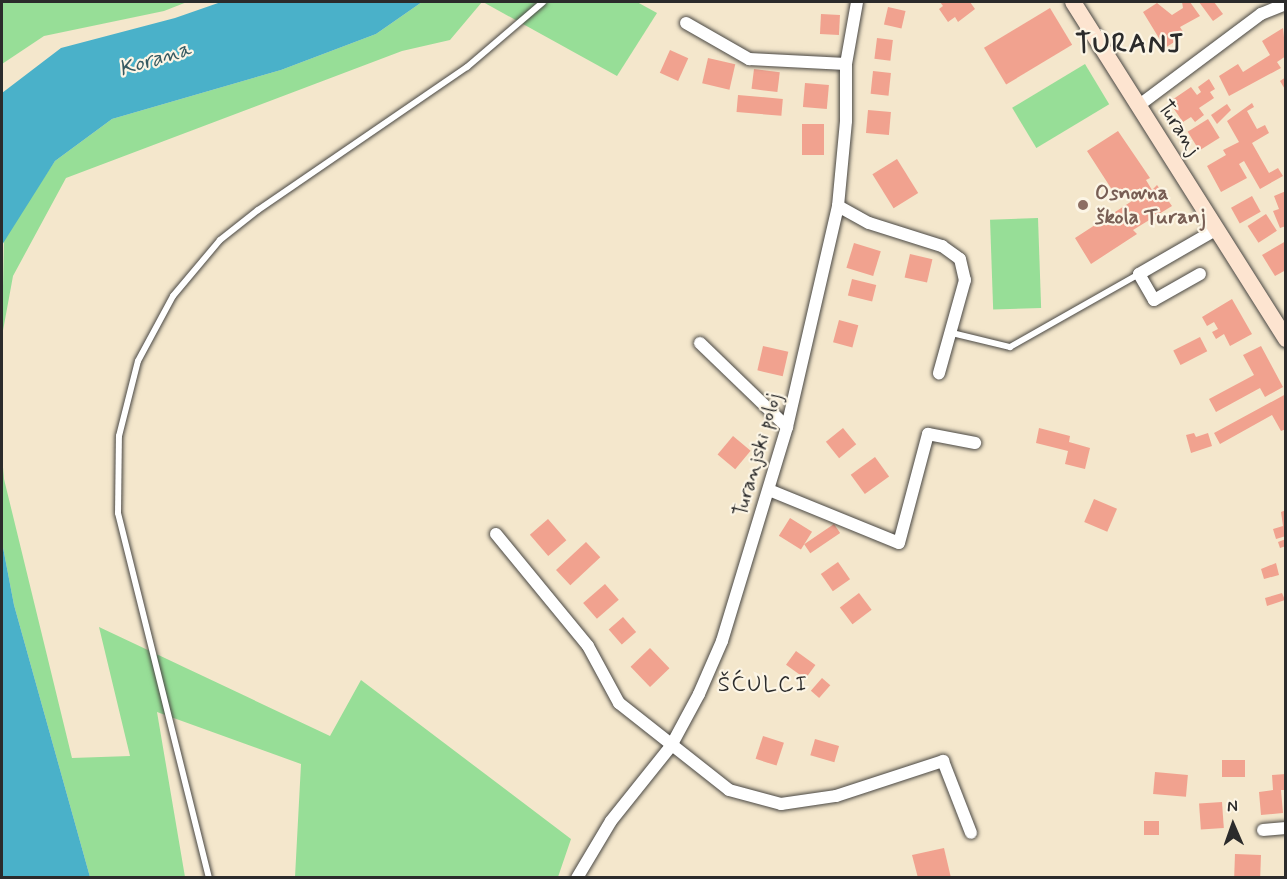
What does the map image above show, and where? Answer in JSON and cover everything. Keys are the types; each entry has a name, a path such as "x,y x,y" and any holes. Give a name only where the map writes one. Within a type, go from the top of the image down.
{"main road":[{"name":"Turanj","path":"1073,2 1286,339"}],"street":[{"name":"Turanjski poloj","path":"577,878 611,821 670,746 699,694 722,641 787,427 838,206 846,121 846,64 857,2"},
{"path":"1138,105 1261,14 1286,4"},
{"path":"686,23 749,58 846,64"},
{"path":"838,206 869,223 942,246 960,259 965,280 939,373"},
{"path":"1200,274 1154,300 1139,274 1217,229"},
{"path":"700,343 787,427"},
{"path":"769,490 899,543 928,434 975,442"},
{"path":"496,534 588,646 619,703 670,746 729,790 781,804 836,796 943,761 971,833"},
{"path":"1263,830 1286,828"}],"lane":[{"path":"209,878 118,513 119,436 138,361 172,296 220,240 258,210 468,67 543,2"},
{"path":"952,333 1010,347 1139,274"}],"green space":[{"path":"2,2 187,2 164,11 44,36 2,64"},
{"path":"422,2 482,2 450,40 402,51 66,178 13,276 2,336 4,237 55,161 112,119 281,70 376,34"},
{"path":"483,2 637,2 657,13 617,76"},
{"path":"1085,64 1109,104 1036,148 1012,108"},
{"path":"1038,218 1041,308 993,310 990,220"},
{"path":"2,455 4,479 72,758 130,756 99,627 330,736 361,680 571,839 558,877 295,877 301,764 157,712 185,877 90,877 14,605 2,542"}],"water":[{"name":"Korana","path":"221,2 422,2 376,34 281,70 112,119 55,161 2,245 2,93 61,48 175,18"},
{"path":"2,542 14,605 90,877 2,877"}],"building":[{"path":"940,2 970,2 975,9 958,22 955,17 948,22 939,9 943,6"},
{"path":"1182,2 1190,2 1200,16 1180,27 1185,35 1165,48 1143,12 1157,3 1172,15 1183,8"},
{"path":"1199,2 1214,2 1223,14 1213,21"},
{"path":"888,7 906,11 901,29 884,25"},
{"path":"1050,8 1072,45 1006,85 984,48"},
{"path":"821,14 840,15 839,35 820,34"},
{"path":"1283,28 1286,56 1277,62 1281,68 1229,96 1219,76 1238,64 1243,72 1270,55 1262,41"},
{"path":"877,38 893,40 890,61 874,59"},
{"path":"670,50 688,58 678,81 660,73"},
{"path":"708,58 735,64 729,90 702,83"},
{"path":"754,69 780,72 777,92 752,89"},
{"path":"873,71 891,73 888,96 871,94"},
{"path":"1286,77 1286,91 1280,81"},
{"path":"1209,79 1215,89 1210,92 1214,98 1199,108 1204,115 1195,122 1191,117 1183,122 1169,102 1191,87 1197,95 1201,92 1198,87"},
{"path":"805,83 829,85 827,109 803,107"},
{"path":"738,95 783,99 781,116 737,112"},
{"path":"1252,103 1254,107 1247,111 1257,129 1265,125 1269,133 1252,143 1269,173 1278,168 1283,176 1260,189 1244,161 1239,164 1247,178 1221,192 1207,166 1226,155 1223,150 1239,142 1227,121"},
{"path":"1227,104 1231,110 1217,124 1211,115"},
{"path":"868,110 891,112 889,135 866,133"},
{"path":"1208,119 1220,138 1199,150 1188,132"},
{"path":"802,124 824,124 824,155 802,155"},
{"path":"1118,131 1150,178 1146,180 1152,190 1157,185 1172,206 1133,230 1137,234 1091,264 1075,238 1132,201 1127,193 1118,199 1087,151"},
{"path":"897,159 918,193 894,208 872,174"},
{"path":"1286,191 1286,226 1280,228 1273,211 1279,209 1274,196"},
{"path":"1252,196 1261,212 1240,223 1231,208"},
{"path":"1266,214 1277,231 1258,243 1248,226"},
{"path":"1286,241 1286,270 1275,276 1262,255"},
{"path":"854,243 881,251 873,276 846,268"},
{"path":"910,254 932,259 927,283 905,277"},
{"path":"852,279 876,285 872,302 848,295"},
{"path":"1232,299 1252,334 1230,346 1224,334 1216,339 1212,332 1218,329 1214,322 1207,326 1202,317"},
{"path":"839,320 858,325 852,347 833,342"},
{"path":"1200,337 1207,351 1181,365 1173,351"},
{"path":"763,346 788,352 783,376 757,370"},
{"path":"1261,346 1283,387 1265,397 1260,388 1216,412 1209,399 1254,375 1243,355"},
{"path":"1286,394 1286,429 1281,431 1272,415 1220,444 1214,433"},
{"path":"843,428 856,444 839,458 826,442"},
{"path":"1039,428 1070,436 1069,442 1090,448 1085,469 1065,464 1068,451 1036,443"},
{"path":"1194,433 1196,437 1208,433 1212,446 1191,453 1186,435"},
{"path":"733,436 751,451 735,469 718,454"},
{"path":"875,457 889,476 865,494 851,475"},
{"path":"1094,499 1117,509 1107,532 1084,522"},
{"path":"1286,510 1286,536 1276,539 1273,529 1283,526 1281,512"},
{"path":"790,518 812,532 801,550 779,536"},
{"path":"548,519 566,540 548,556 530,535"},
{"path":"834,524 840,533 810,553 804,544"},
{"path":"1286,539 1286,546 1280,548 1278,542"},
{"path":"586,542 600,557 570,585 556,570"},
{"path":"838,562 850,579 833,591 821,574"},
{"path":"1276,563 1279,575 1264,579 1261,569"},
{"path":"605,584 619,600 597,619 583,603"},
{"path":"859,593 872,610 852,624 840,607"},
{"path":"1282,593 1285,600 1267,606 1265,598"},
{"path":"623,617 636,632 622,645 609,629"},
{"path":"650,648 669,668 650,687 631,667"},
{"path":"796,651 815,665 805,679 786,665"},
{"path":"822,678 830,685 819,698 811,691"},
{"path":"763,736 784,743 777,766 756,759"},
{"path":"815,739 839,746 834,762 810,755"},
{"path":"1222,760 1245,760 1245,777 1222,777"},
{"path":"1155,772 1188,775 1186,797 1153,794"},
{"path":"1286,774 1286,790 1281,790 1283,813 1261,815 1259,792 1273,790 1272,775"},
{"path":"1222,802 1224,828 1201,830 1199,804"},
{"path":"1144,821 1159,821 1159,835 1144,835"},
{"path":"944,848 951,878 918,878 912,855"},
{"path":"1235,854 1261,855 1260,877 1234,876"}],"place":[{"name":"Osnovna škola Turanj","path":"1083,205"}],"district":[{"name":"TURANJ","path":"1130,45"},
{"name":"ŠĆULCI","path":"763,686"}]}
